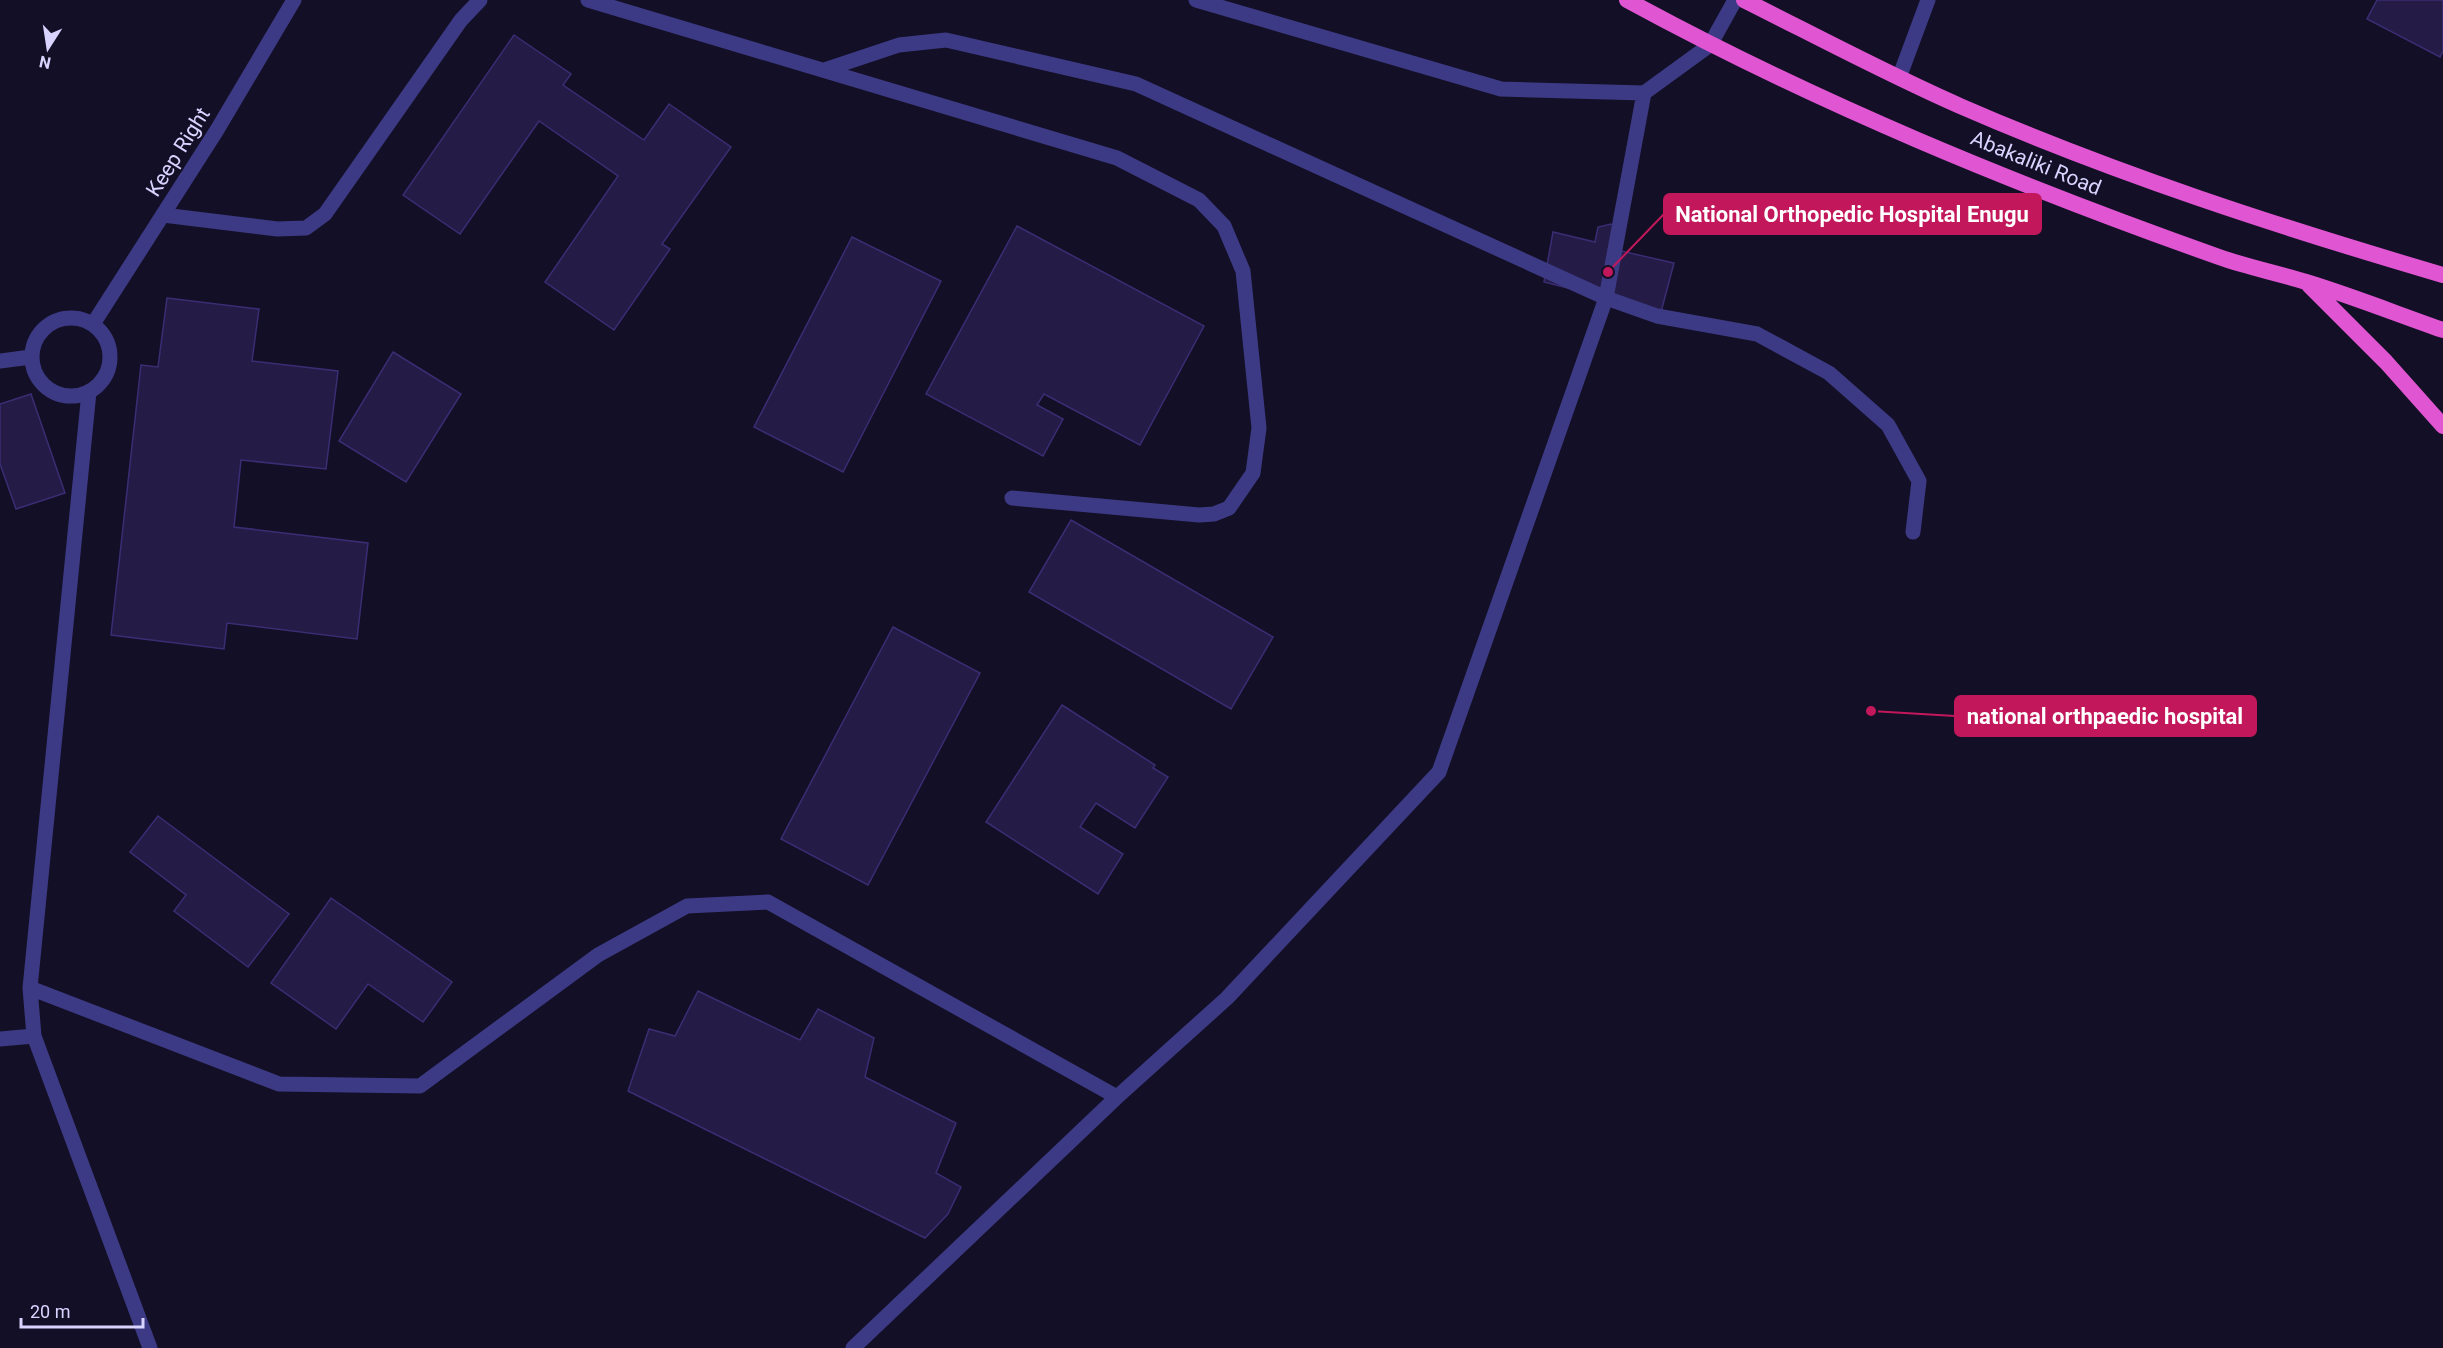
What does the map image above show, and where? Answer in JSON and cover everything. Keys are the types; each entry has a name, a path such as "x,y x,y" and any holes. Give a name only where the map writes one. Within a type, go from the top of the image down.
{"highway":[{"name":"Abakaliki Road","path":"1627,0 1710,45 1863,115 2042,192 2222,258 2307,282 2443,330"},
{"name":"Abakaliki Road","path":"1744,0 1899,78 2061,147 2286,228 2443,275"},
{"path":"2307,282 2386,362 2443,426"}],"street":[{"name":"Keep Right","path":"93,324 163,215 294,0"},
{"path":"163,215 277,229 306,228 325,214 461,20 480,0"},
{"path":"588,0 1117,158 1198,200 1224,226 1243,271 1259,428 1253,473 1238,498 1221,511 1199,515 1012,498"},
{"path":"1196,0 1500,89 1644,93 1710,45 1735,0"},
{"path":"1899,78 1928,0"},
{"path":"824,70 899,45 945,40 1136,84 1606,298 1657,316 1757,334 1829,373 1888,425 1919,481 1913,532"},
{"path":"853,1348 1117,1097 1227,998 1439,771 1606,298 1644,93"},
{"path":"80,318 93,324 105,336 110,352 109,368 102,382 89,392 69,396 50,391 36,377 31,357 33,344 41,331 52,321 80,318"},
{"path":"0,361 31,357"},
{"path":"89,392 30,988 34,1036 150,1348"},
{"path":"30,988 279,1084 420,1086 598,955 687,906 768,902 1117,1097"},
{"path":"0,1039 34,1036"}],"building":[{"path":"2377,0 2443,0 2443,51 2440,57 2367,19"},
{"path":"514,35 571,74 563,85 644,140 669,104 731,147 662,244 670,249 614,330 545,282 618,176 539,121 460,234 403,195"},
{"path":"1611,224 1621,232 1621,251 1674,263 1661,312 1544,282 1553,232 1595,242 1598,227"},
{"path":"1017,226 1204,326 1140,445 1044,394 1037,405 1063,419 1043,456 926,394"},
{"path":"852,237 941,281 843,472 754,427"},
{"path":"167,298 259,309 252,361 338,371 326,469 241,460 234,527 368,543 357,639 227,623 224,649 111,635 141,365 158,367"},
{"path":"393,352 461,394 406,482 339,441"},
{"path":"31,394 65,493 16,509 0,464 0,404"},
{"path":"1071,520 1273,637 1231,709 1029,592"},
{"path":"893,627 980,673 868,885 781,839"},
{"path":"1062,705 1155,765 1153,768 1168,777 1135,828 1096,803 1080,827 1123,854 1098,894 986,822"},
{"path":"158,816 289,914 248,967 174,911 186,895 130,852"},
{"path":"331,898 452,982 423,1022 368,984 336,1029 271,983"},
{"path":"698,991 800,1040 818,1009 874,1038 865,1077 956,1123 936,1173 961,1187 948,1214 925,1238 628,1091 649,1029 675,1036"}],"place":[{"name":"National Orthopedic Hospital Enugu","path":"1608,272"},
{"name":"national orthpaedic hospital","path":"1871,711"}]}
